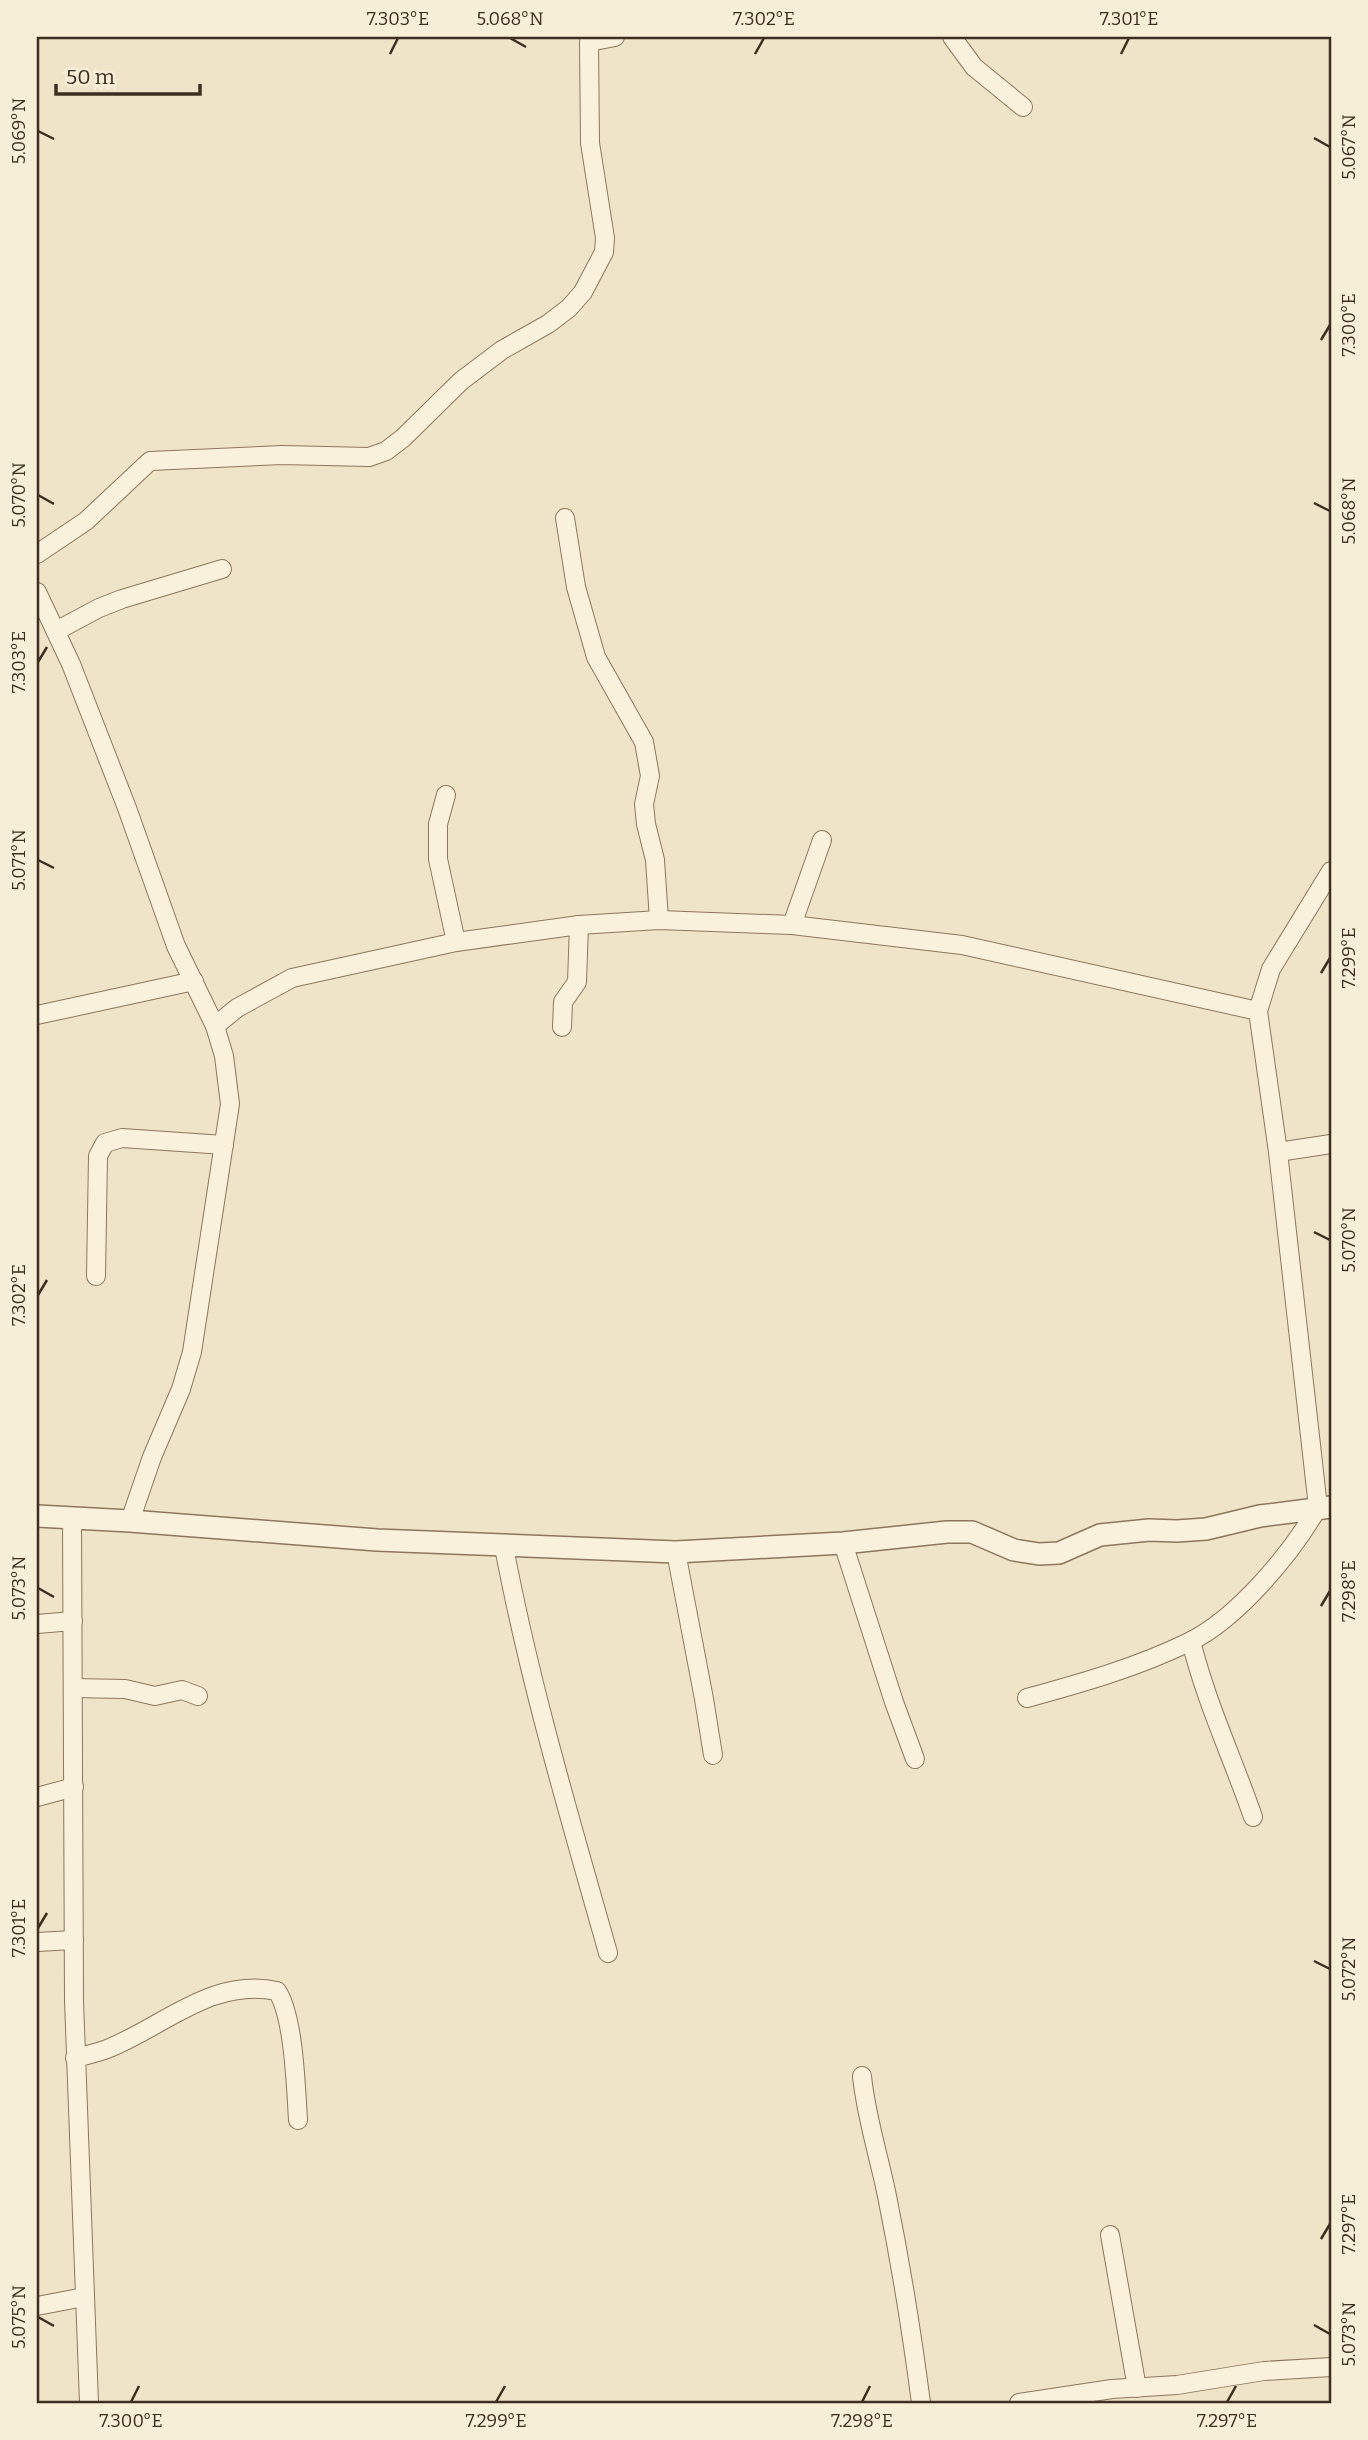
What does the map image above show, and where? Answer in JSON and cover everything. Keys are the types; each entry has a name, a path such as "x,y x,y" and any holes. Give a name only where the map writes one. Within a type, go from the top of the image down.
{"street":[{"path":"37,554 86,520 150,461 282,455 369,457 386,451 461,381 502,350 569,309 583,292 604,252 605,238 590,143 588,39 615,37"},
{"path":"952,37 974,67 1023,107"},
{"path":"565,518 576,587 596,657 644,742 650,776 644,804 655,860 659,920"},
{"path":"56,631 121,599 222,569"},
{"path":"37,592 71,664 123,796 176,946 215,1026 224,1056 230,1104 192,1352 181,1389 152,1457 130,1521"},
{"path":"446,795 438,824 438,859 456,942"},
{"path":"792,925 822,840"},
{"path":"1027,1698 1101,1678 1191,1641 1225,1619 1279,1564 1324,1507 1258,1011 1271,970 1331,871"},
{"path":"215,1026 237,1008 292,978 456,942 579,925 659,920 792,925 962,945 1258,1011"},
{"path":"562,1027 563,1002 577,982 579,925"},
{"path":"37,1015 194,981"},
{"path":"96,1276 98,1156 105,1143 122,1138 224,1145"},
{"path":"1278,1152 1331,1144"},
{"path":"37,1516 377,1540 676,1552 843,1543 947,1532 972,1532 1014,1550 1039,1554 1059,1553 1100,1535 1149,1530 1206,1529 1260,1516 1324,1507"},
{"path":"72,1518 75,2058 89,2403"},
{"path":"843,1543 915,1759"},
{"path":"504,1547 517,1615 542,1717 608,1953"},
{"path":"676,1552 713,1755"},
{"path":"37,1625 73,1620"},
{"path":"1191,1641 1200,1677 1253,1817"},
{"path":"73,1688 125,1689 155,1696 182,1690 198,1696"},
{"path":"37,1797 74,1787"},
{"path":"37,1942 74,1940"},
{"path":"75,2058 107,2049 200,1999 261,1988 277,1991 283,2000 294,2059 298,2120"},
{"path":"862,2076 865,2106 879,2155 905,2292 921,2403"},
{"path":"1110,2235 1137,2388"},
{"path":"37,2306 84,2297"},
{"path":"1020,2403 1112,2389 1177,2385 1264,2371 1331,2367"}]}
